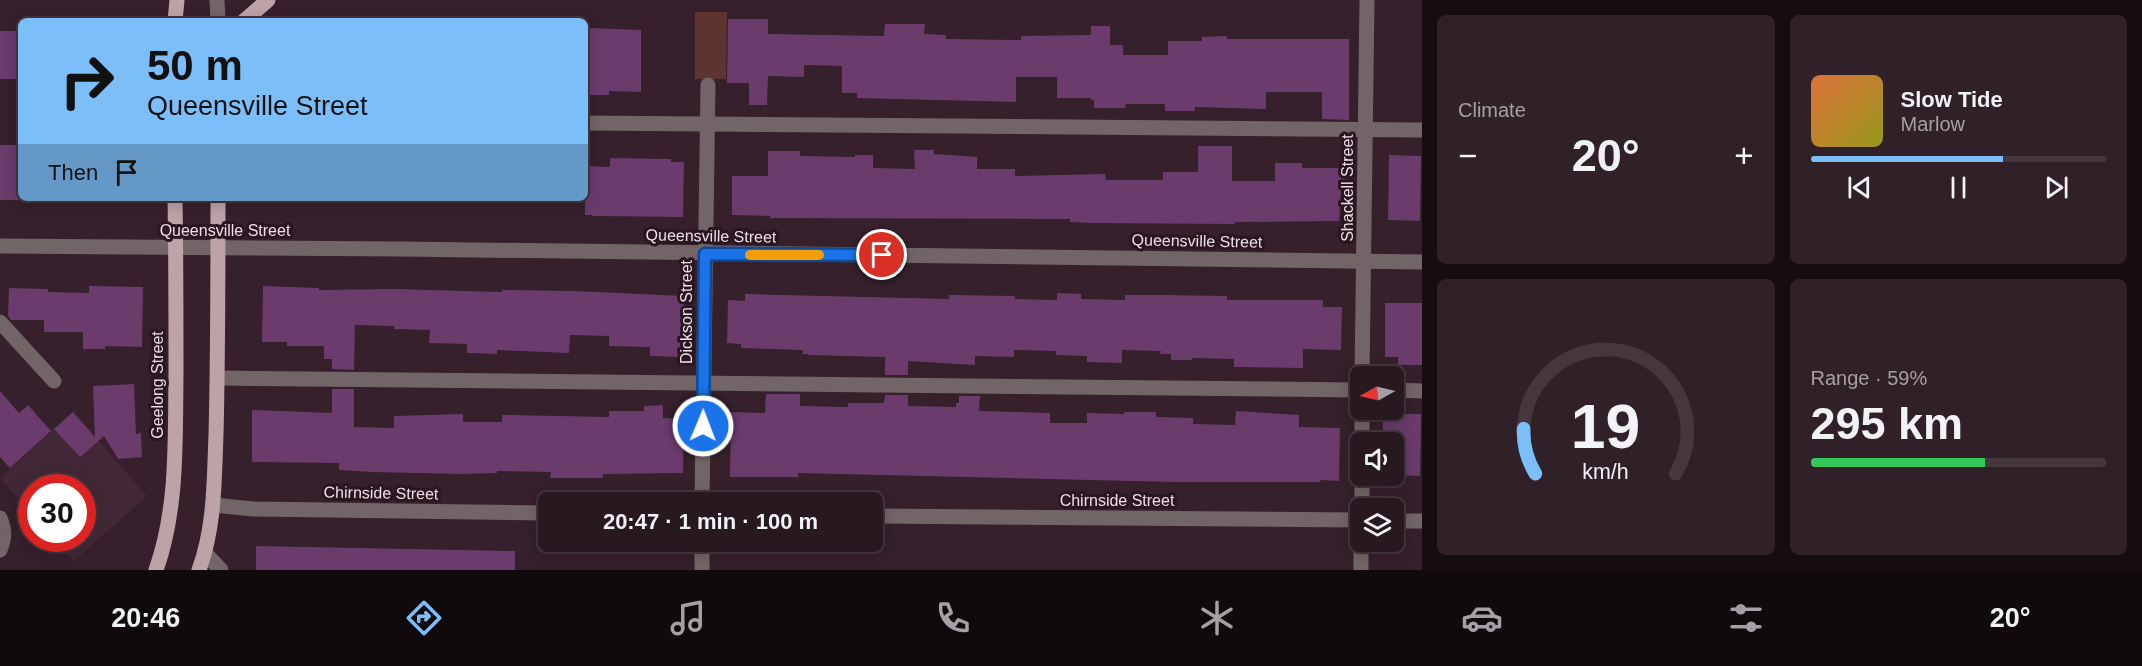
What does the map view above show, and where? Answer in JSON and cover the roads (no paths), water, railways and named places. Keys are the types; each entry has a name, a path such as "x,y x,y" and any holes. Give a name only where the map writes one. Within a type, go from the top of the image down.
{"main road":[{"path":"176,18 177,0"},
{"path":"247,18 268,0"},
{"name":"Geelong Street","path":"156,570 167,532 173,478 176,406 175,201"},
{"path":"199,570 205,553 213,505 218,378 218,201"}],"street":[{"path":"217,0 218,18"},
{"name":"Shackell Street","path":"1362,366 1367,0"},
{"name":"Dickson Street","path":"702,492 708,85"},
{"path":"588,123 1422,130"},
{"name":"Queensville Street","path":"0,246 1422,262"},
{"path":"0,322 54,381"},
{"path":"218,378 1350,390"},
{"path":"1404,390 1422,391"},
{"name":"Chirnside Street","path":"213,505 254,509 538,513"},
{"name":"Chirnside Street","path":"883,516 1350,520"},
{"path":"0,518 5,534 0,550"},
{"path":"1404,521 1422,521"},
{"path":"702,552 702,570"},
{"path":"1361,552 1361,570"},
{"path":"205,553 221,570"}]}
